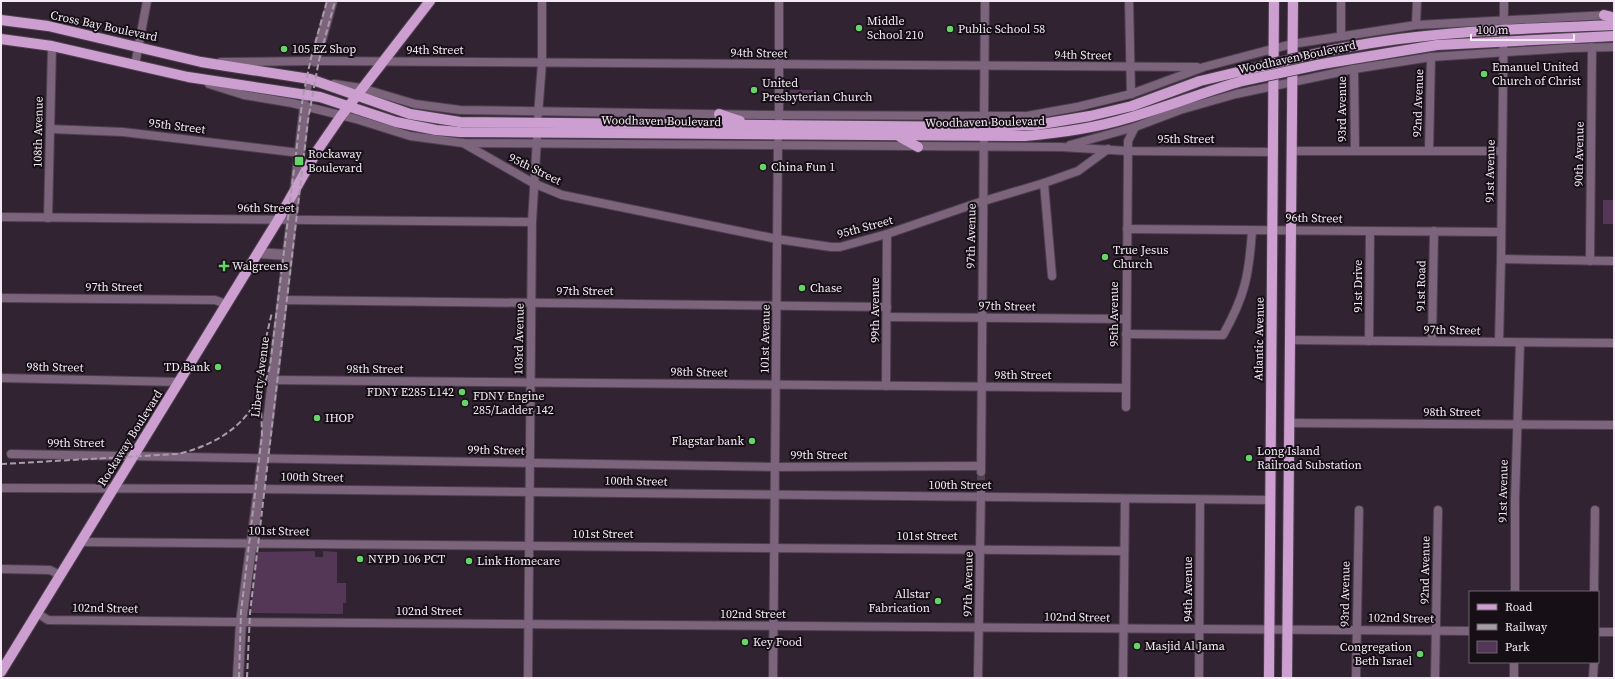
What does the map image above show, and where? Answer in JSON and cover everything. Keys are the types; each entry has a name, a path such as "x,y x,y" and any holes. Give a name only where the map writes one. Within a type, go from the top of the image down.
{"main road":[{"name":"Rockaway Boulevard","path":"1,672 180,382 278,220 296,187 341,116 358,92 430,1"},
{"name":"Atlantic Avenue","path":"1269,678 1274,1"},
{"path":"1287,678 1291,82 1293,1"},
{"name":"Cross Bay Boulevard","path":"1,20 48,26 139,46 201,62 314,80 358,92"},
{"name":"Woodhaven Boulevard","path":"358,92 410,114 460,122 538,117 748,124 779,119 1042,135 1129,118 1202,93 1242,82 1322,64 1413,48 1504,35 1614,25"},
{"name":"Woodhaven Boulevard","path":"348,106 396,122 436,130 778,140 984,132 1090,116 1132,106 1200,82 1242,71 1323,52 1410,37 1504,35 1614,36"},
{"path":"1,39 52,46 188,77 307,95 348,106"},
{"path":"719,114 748,124"},
{"path":"898,136 918,147"}],"street":[{"path":"135,65 147,1"},
{"path":"315,60 332,1"},
{"name":"103rd Avenue","path":"528,678 532,222 533,183 542,63 542,1"},
{"name":"101st Avenue","path":"773,678 779,1"},
{"name":"97th Avenue","path":"981,469 985,1"},
{"path":"1129,1 1129,68 1131,94"},
{"path":"1340,36 1341,1"},
{"path":"1416,25 1417,1"},
{"name":"91st Avenue","path":"1499,342 1504,1"},
{"name":"Woodhaven Boulevard","path":"538,117 719,114 779,119 1027,116 1077,107 1131,94 1204,67 1292,44 1416,25 1504,19 1611,16"},
{"name":"108th Avenue","path":"48,218 52,46"},
{"name":"Woodhaven Boulevard","path":"1061,147 1135,126 1180,110 1236,94 1354,69 1431,57 1592,47 1614,47"},
{"name":"90th Avenue","path":"1590,261 1592,47"},
{"name":"92nd Avenue","path":"1429,151 1431,57"},
{"name":"94th Street","path":"315,60 1129,68 1204,67"},
{"name":"Cross Bay Boulevard","path":"201,62 315,60"},
{"name":"93rd Avenue","path":"1354,69 1354,150"},
{"path":"188,77 244,95 305,106 341,116"},
{"name":"Liberty Avenue","path":"238,678 241,622 293,220 305,106 307,95 314,80"},
{"name":"Woodhaven Boulevard","path":"341,116 410,136 463,143 536,144 778,140 918,147 1061,147 1108,149"},
{"name":"95th Avenue","path":"1126,407 1128,141 1135,126"},
{"name":"95th Street","path":"50,129 123,132 300,153"},
{"name":"95th Street","path":"463,143 549,191 575,198 778,239 840,247 888,234 1078,171 1108,149 1128,151 1274,152"},
{"path":"1291,151 1354,150 1502,152"},
{"path":"1044,183 1052,276"},
{"name":"96th Street","path":"1,217 532,222"},
{"name":"96th Street","path":"1127,229 1501,232"},
{"name":"Atlantic Avenue","path":"1126,334 1223,335 1234,316 1247,281 1252,231"},
{"name":"91st Drive","path":"1369,341 1370,231"},
{"name":"91st Road","path":"1432,342 1434,231"},
{"name":"99th Avenue","path":"886,386 888,234"},
{"path":"258,253 288,255"},
{"path":"1501,259 1614,261"},
{"name":"97th Street","path":"1,298 215,300 226,304"},
{"name":"97th Street","path":"282,300 777,304 887,307"},
{"name":"97th Street","path":"887,317 1126,319"},
{"name":"97th Street","path":"1290,340 1614,344"},
{"name":"91st Avenue","path":"1515,591 1516,424 1520,343"},
{"name":"98th Street","path":"1,378 180,382"},
{"name":"98th Street","path":"272,380 1126,388"},
{"name":"98th Street","path":"1289,423 1614,426"},
{"name":"99th Street","path":"11,454 981,469"},
{"name":"100th Street","path":"1,488 113,490 259,489 775,495 981,493 1125,499 1270,500"},
{"name":"97th Avenue","path":"978,678 981,493"},
{"path":"1123,678 1125,499"},
{"name":"94th Avenue","path":"1199,678 1200,500"},
{"name":"93rd Avenue","path":"1356,678 1359,510"},
{"name":"92nd Avenue","path":"1435,678 1438,510"},
{"path":"1594,591 1595,510"},
{"name":"101st Street","path":"81,542 251,542 1124,550"},
{"path":"1,569 50,570 60,575"},
{"name":"102nd Street","path":"37,614 48,620 1469,631"},
{"path":"1599,632 1614,632"},
{"path":"1514,663 1514,678"},
{"path":"1593,678 1594,663"}],"green space":[{"path":"790,90 816,90 816,99 790,99"},
{"path":"1603,200 1614,200 1614,224 1603,224"},
{"path":"315,551 315,557 323,557 323,551 337,552 337,583 346,583 346,603 343,603 343,614 250,613 257,552"}],"tunnel":[{"path":"981,472 981,490"}],"railway":[{"path":"1,464 178,454 196,449 225,434 249,413 265,384 270,366 303,96 311,58 327,1"},
{"path":"247,678 250,613 308,120 319,60 335,1"},
{"path":"239,678 241,612 262,435 260,372 272,312"}],"place":[{"name":"Middle School 210","path":"859,28"},
{"name":"Public School 58","path":"950,29"},
{"name":"105 EZ Shop","path":"284,49"},
{"name":"Emanuel United Church of Christ","path":"1484,74"},
{"name":"United Presbyterian Church","path":"754,90"},
{"name":"Rockaway Boulevard","path":"299,161"},
{"name":"China Fun 1","path":"763,167"},
{"name":"True Jesus Church","path":"1105,257"},
{"name":"Walgreens","path":"224,266"},
{"name":"Chase","path":"802,288"},
{"name":"TD Bank","path":"218,367"},
{"name":"FDNY E285 L142","path":"462,392"},
{"name":"FDNY Engine 285/Ladder 142","path":"465,403"},
{"name":"IHOP","path":"317,418"},
{"name":"Flagstar bank","path":"752,441"},
{"name":"Long Island Railroad Substation","path":"1249,458"},
{"name":"NYPD 106 PCT","path":"360,559"},
{"name":"Link Homecare","path":"469,561"},
{"name":"Allstar Fabrication","path":"938,601"},
{"name":"Key Food","path":"745,642"},
{"name":"Masjid Al Jama","path":"1137,646"},
{"name":"Congregation Beth Israel","path":"1420,654"}]}
